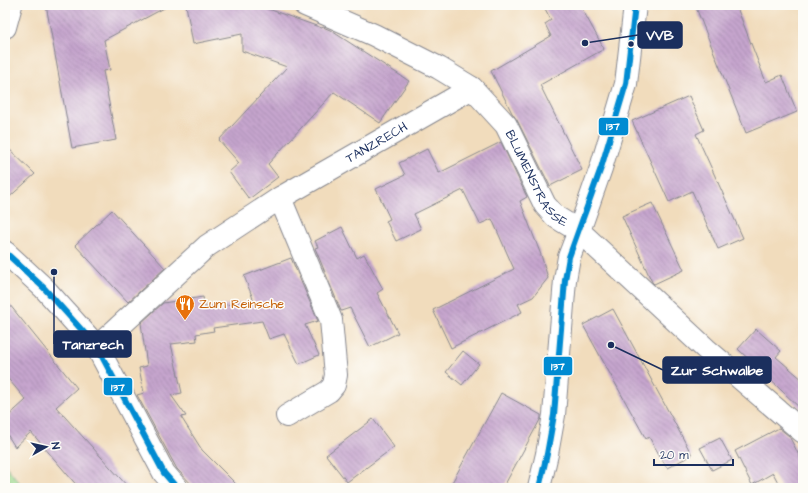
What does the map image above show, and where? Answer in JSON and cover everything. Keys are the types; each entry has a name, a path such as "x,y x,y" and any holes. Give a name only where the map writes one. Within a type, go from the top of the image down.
{"street":[{"path":"5,26 11,5"},
{"name":"BLUMENSTRASSE","path":"305,5 381,38 439,68 472,88 506,125 545,205 556,216 580,231 706,349 803,432"},
{"path":"539,488 554,415 565,280 569,257 580,231 601,168 626,84 635,5"},
{"name":"TANZRECH","path":"96,347 207,246 280,198 472,88"},
{"path":"280,198 331,320 336,375 334,385 329,391 287,416"},
{"path":"5,252 44,288 96,347 164,473 177,488"}],"green space":[{"path":"5,465 24,488 5,488"}],"building":[{"path":"46,5 170,5 104,40 110,70 103,71 116,140 72,148"},
{"path":"186,5 257,5 322,28 323,27 409,81 380,123 334,92 268,164 278,177 249,199 229,172 239,163 219,140 287,67 242,51 242,34 193,44"},
{"path":"543,5 580,5 604,49 540,85 582,170 550,186 491,71 551,36 545,24 551,20"},
{"path":"695,5 736,5 766,82 782,75 797,112 746,133"},
{"path":"689,96 704,130 696,134 743,238 718,249 692,191 669,202 632,121"},
{"path":"501,142 527,197 520,201 541,255 548,278 533,297 518,304 522,312 451,348 433,310 514,269 492,219 480,224 463,190 414,214 421,229 396,241 386,221 390,219 376,189 405,175 399,163 427,149 439,173"},
{"path":"5,145 35,174 5,201"},
{"path":"652,203 684,270 654,284 622,216"},
{"path":"112,210 165,268 128,302 75,245"},
{"path":"342,227 357,258 364,254 383,289 377,293 398,333 370,347 350,308 341,311 315,248 318,247 315,241"},
{"path":"291,258 318,321 305,325 319,355 299,364 284,334 269,339 262,321 213,328 214,331 196,334 197,341 171,344 182,393 171,395 186,416 181,417 202,450 240,488 195,488 177,469 137,395 144,393 139,368 147,366 141,323 163,303 203,297 205,308 254,301 244,276"},
{"path":"5,299 77,388 56,407 129,488 79,488 31,432 15,447 5,431 5,419 26,400 5,375"},
{"path":"613,309 692,455 667,468 649,437 646,439 583,325"},
{"path":"756,329 781,351 776,357 803,380 803,411 738,349"},
{"path":"463,351 479,364 462,385 446,372"},
{"path":"501,393 541,415 541,418 503,488 449,488"},
{"path":"373,419 394,447 347,482 326,455"},
{"path":"779,428 789,436 803,463 803,488 781,488 773,473 752,485 735,451"},
{"path":"720,438 732,460 712,470 700,448"}],"transit line":[{"name":"137","path":"539,488 554,415 565,280 569,257 601,168 626,84 635,5"},
{"name":"137","path":"5,252 44,288 97,347 164,473 177,488"}],"place":[{"name":"VVB","path":"585,43"},
{"name":"Tanzrech","path":"54,272"},
{"name":"Zum Reinsche","path":"185,321"},
{"name":"Zur Schwalbe","path":"611,345"}]}
